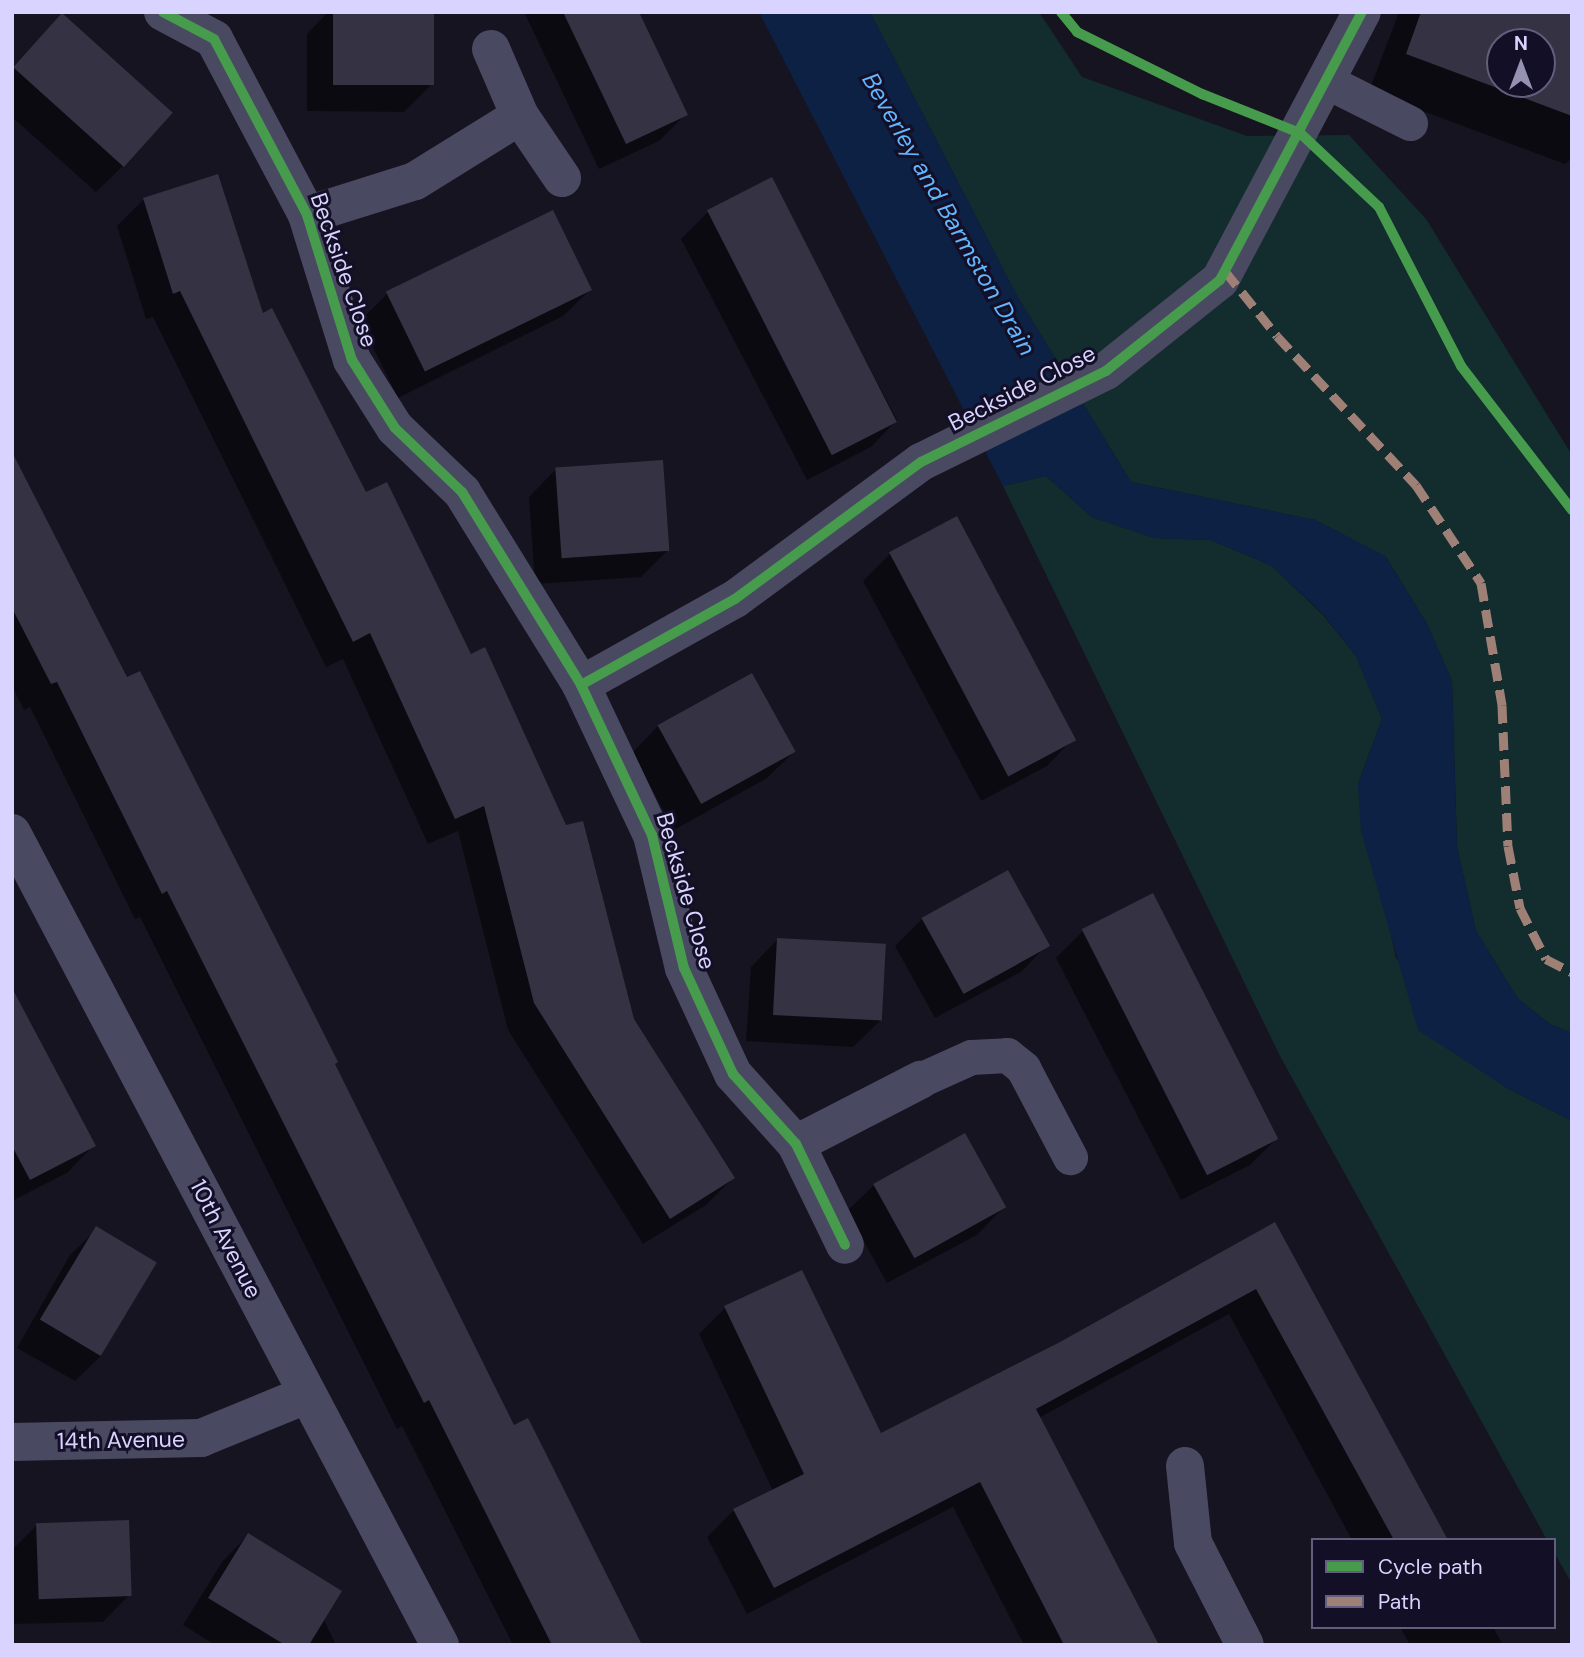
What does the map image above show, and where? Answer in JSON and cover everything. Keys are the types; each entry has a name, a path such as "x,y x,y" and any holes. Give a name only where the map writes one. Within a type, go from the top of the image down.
{"street":[{"name":"Beckside Close","path":"163,12 214,39 307,215 352,360 395,428 462,492 581,685 652,835 684,968 733,1074 796,1144 845,1245"},
{"name":"Beckside Close","path":"581,685 735,599 921,462 1106,371 1220,280 1362,12"},
{"path":"491,49 520,116 562,178"},
{"name":"Beckside Close","path":"307,215 415,181 520,116"},
{"name":"10th Avenue","path":"12,832 306,1395 440,1645"},
{"path":"796,1144 920,1080"},
{"name":"14th Avenue","path":"12,1442 201,1438 306,1395"},
{"path":"1185,1466 1193,1543 1245,1645"}],"lane":[{"path":"1326,81 1410,123"},
{"path":"920,1080 971,1057 1007,1055 1023,1068 1070,1157"}],"green space":[{"path":"870,12 1039,12 1082,77 1247,136 1349,135 1426,219 1572,455 1572,1033 1550,1024 1518,999 1476,931 1457,847 1452,681 1427,624 1386,557 1315,520 1131,482 1016,294"},
{"path":"1046,476 1092,517 1155,538 1211,540 1272,566 1323,615 1356,656 1382,719 1358,784 1396,958 1507,1088 1572,1121 1572,1584 1556,1556 1556,1538 1546,1538 1280,1056 1003,486"}],"water":[{"name":"Beverley and Barmston Drain","path":"759,12 870,12 1016,294 1131,482 1315,520 1385,556 1427,624 1452,681 1457,847 1476,931 1518,999 1550,1024 1572,1033 1572,1121 1507,1088 1418,1030 1361,831 1358,784 1382,719 1356,656 1323,614 1272,566 1211,540 1155,538 1092,517 1046,476 1003,486"}],"building":[{"path":"333,12 434,12 434,85 333,85"},
{"path":"563,12 639,12 688,115 626,144"},
{"path":"1421,12 1572,12 1572,116 1524,98 1556,98 1556,28 1486,28 1486,84 1406,54"},
{"path":"62,13 173,113 124,167 13,67"},
{"path":"218,174 263,313 272,308 366,492 387,482 471,654 485,647 566,825 583,821 634,1019 735,1178 670,1219 534,1003 484,806 455,819 370,633 353,642 180,291 173,294 143,198"},
{"path":"772,177 897,422 832,455 707,210"},
{"path":"553,210 592,290 425,372 386,292"},
{"path":"12,452 127,677 140,671 338,1062 335,1064 514,1425 528,1418 642,1645 552,1645 429,1400 424,1403 167,891 162,894 57,682 51,684 12,608"},
{"path":"663,460 669,551 562,558 555,468"},
{"path":"957,516 1076,740 1008,776 889,552"},
{"path":"752,673 796,752 701,804 658,725"},
{"path":"1008,870 1050,946 964,994 921,918"},
{"path":"1153,893 1278,1139 1207,1175 1082,929"},
{"path":"777,938 886,944 882,1021 773,1015"},
{"path":"12,988 96,1146 30,1180 12,1146"},
{"path":"965,1133 1006,1207 914,1258 873,1184"},
{"path":"1275,1222 1447,1538 1393,1538 1256,1289 1036,1409 1159,1645 1064,1645 980,1482 774,1588 733,1509 804,1474 724,1306 802,1270 881,1433 1060,1342"},
{"path":"96,1226 157,1263 101,1356 40,1319"},
{"path":"129,1520 132,1596 39,1599 36,1523"},
{"path":"248,1533 342,1591 309,1645 285,1645 208,1598"}],"marked path":[{"path":"1225,271 1277,336 1416,485 1481,583 1502,705 1508,846 1520,908 1546,959 1572,972"}],"cycle path":[{"path":"163,12 214,39 307,215 352,360 395,428 462,492 581,685 652,835 684,968 733,1074 796,1144 845,1245"},
{"path":"1061,12 1077,32 1202,94 1300,133 1379,207 1461,366 1572,510"},
{"path":"581,685 735,599 921,462 1106,371 1220,280 1362,12"}]}
